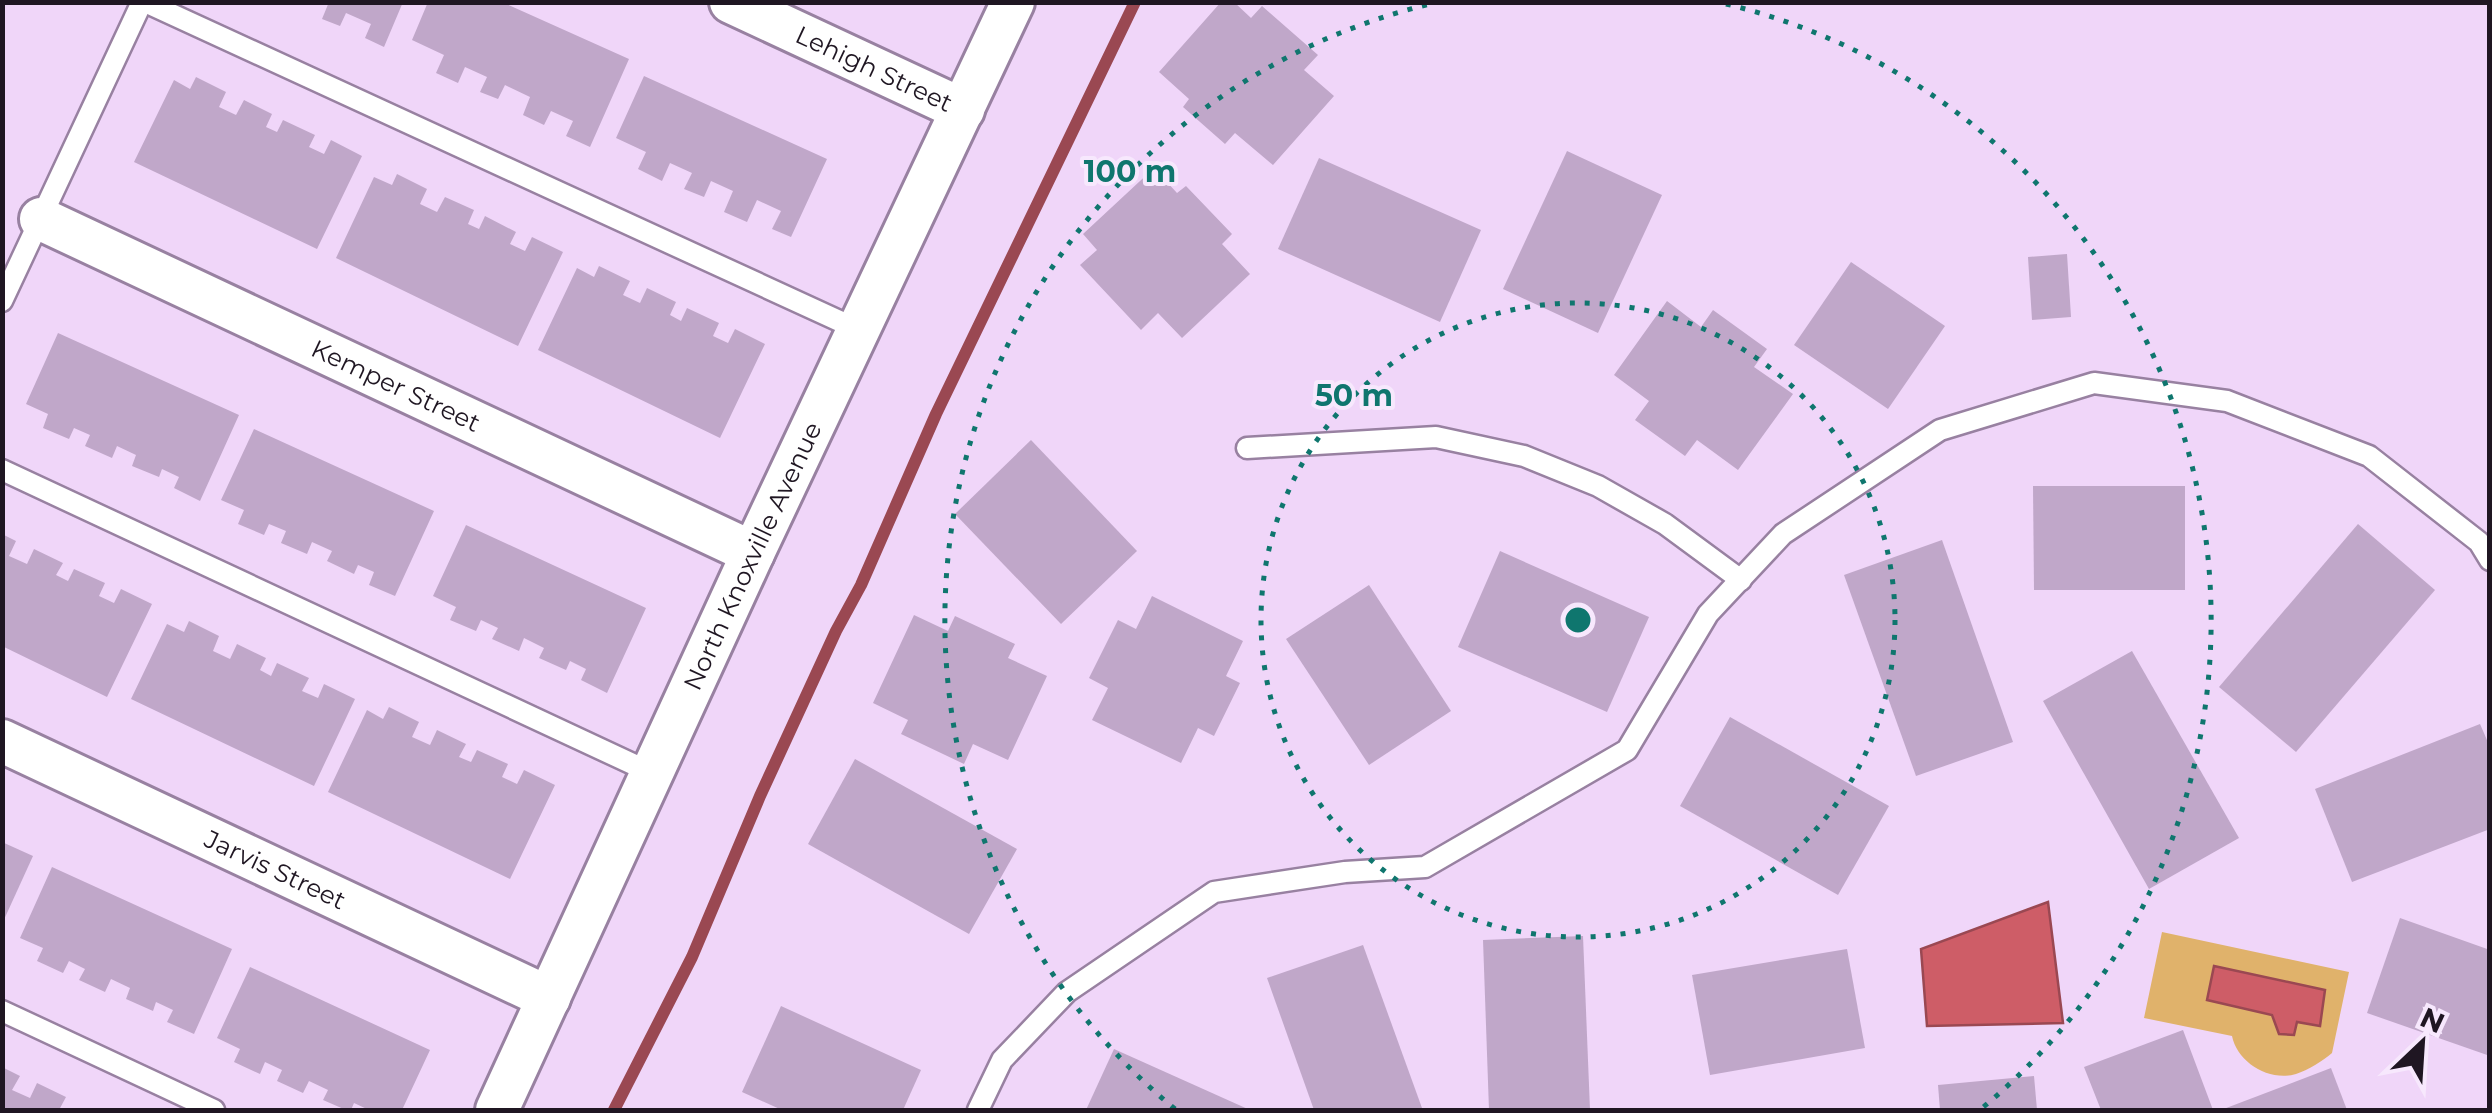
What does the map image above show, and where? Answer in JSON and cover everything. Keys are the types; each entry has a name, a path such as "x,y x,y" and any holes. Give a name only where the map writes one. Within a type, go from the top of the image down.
{"street":[{"name":"Lehigh Street","path":"731,2 963,110"},
{"name":"North Knoxville Avenue","path":"497,1110 753,553 1013,2"},
{"name":"Kemper Street","path":"41,219 753,553"},
{"name":"Jarvis Street","path":"2,741 549,998"}],"lane":[{"path":"2,301 143,2 858,330"},
{"path":"978,1110 1002,1060 1067,992 1214,892 1345,872 1425,867 1627,750 1708,614 1783,534 1940,430 2094,382 2227,401 2369,456 2479,542 2490,560"},
{"path":"1246,448 1436,437 1524,456 1598,486 1648,514 1740,580"},
{"path":"2,470 652,773"},
{"path":"2,1011 214,1110"}],"shaded area":[{"path":"2048,902 2063,1023 1927,1026 1921,949"},
{"path":"2162,932 2349,972 2332,1053 2301,1072 2275,1075 2247,1062 2232,1036 2144,1018"},
{"path":"2214,966 2325,990 2320,1026 2297,1022 2294,1035 2279,1034 2272,1015 2207,1000"}],"building":[{"path":"329,2 403,2 384,47 365,38 371,24 346,13 340,26 322,19"},
{"path":"428,2 502,2 629,59 590,147 566,136 573,121 551,111 544,125 523,115 530,97 505,85 498,99 480,92 487,77 465,67 458,83 436,73 444,55 412,40"},
{"path":"1221,2 1234,2 1251,18 1262,6 1318,55 1304,70 1334,96 1273,165 1235,133 1225,144 1183,107 1189,99 1159,72"},
{"path":"644,76 827,159 791,237 772,229 781,211 757,200 747,222 724,212 733,191 711,181 704,197 684,189 692,173 670,163 662,181 638,169 646,152 616,138"},
{"path":"196,77 226,92 219,107 236,115 244,100 272,114 266,127 277,132 283,120 315,135 309,147 324,154 331,140 362,156 317,249 134,162 174,80 190,89"},
{"path":"1567,151 1662,195 1598,333 1503,289"},
{"path":"1319,158 1481,230 1440,322 1278,249"},
{"path":"1154,168 1177,193 1186,186 1232,234 1222,244 1250,274 1182,338 1158,313 1141,330 1080,265 1097,250 1083,234"},
{"path":"397,174 427,189 420,204 437,212 445,197 474,210 468,224 479,229 485,216 516,232 510,244 525,251 532,237 563,252 518,346 336,258 374,177 392,185"},
{"path":"2067,254 2071,317 2032,320 2028,257"},
{"path":"1851,262 1945,326 1888,409 1794,345"},
{"path":"599,266 630,281 623,295 640,303 647,288 676,302 670,315 681,321 687,308 719,323 713,336 728,343 735,329 765,344 720,438 538,350 577,268 594,277"},
{"path":"1667,301 1701,327 1713,310 1767,349 1754,367 1793,394 1738,470 1697,440 1685,456 1635,420 1649,401 1614,375"},
{"path":"58,333 239,415 200,501 174,488 179,477 162,469 159,477 132,466 136,455 117,446 112,458 85,446 90,435 74,428 69,439 43,428 48,414 26,404"},
{"path":"254,429 434,511 395,596 369,585 374,572 358,565 354,574 327,561 332,551 312,542 307,554 281,543 286,531 269,524 264,535 238,524 244,510 221,500"},
{"path":"1031,440 1137,551 1061,624 955,514"},
{"path":"2033,486 2185,486 2185,590 2034,590"},
{"path":"2358,524 2435,590 2296,752 2219,687"},
{"path":"466,525 646,608 607,693 581,680 586,669 570,661 566,670 539,658 544,648 524,638 519,651 492,639 498,628 481,620 476,631 450,620 456,607 433,596"},
{"path":"2,534 16,541 9,556 27,564 34,549 63,563 56,575 68,581 74,569 105,583 99,596 114,603 121,589 152,604 107,697 2,646"},
{"path":"1942,540 2013,742 1916,776 1844,575"},
{"path":"1500,551 1649,617 1607,712 1458,647"},
{"path":"1369,585 1451,711 1369,765 1286,639"},
{"path":"1152,596 1243,641 1226,676 1240,683 1214,736 1198,728 1181,763 1092,720 1108,688 1089,678 1118,620 1136,629"},
{"path":"914,615 948,631 955,616 1015,644 1008,658 1047,676 1008,760 973,744 964,764 901,734 908,720 873,703"},
{"path":"189,621 219,636 213,651 230,659 237,644 266,658 260,670 271,676 277,663 309,678 302,691 318,698 324,684 355,699 314,786 131,699 167,624 184,632"},
{"path":"2132,651 2239,838 2149,889 2043,701"},
{"path":"389,707 419,722 412,737 430,745 437,730 466,744 459,757 471,762 477,750 508,764 502,777 517,784 524,770 555,785 510,879 328,792 367,710 383,719"},
{"path":"1730,717 1889,806 1838,895 1680,806"},
{"path":"2480,724 2490,747 2490,829 2352,882 2315,789"},
{"path":"855,759 1017,849 969,934 808,844"},
{"path":"2,842 33,856 2,924"},
{"path":"52,867 232,949 194,1034 167,1022 173,1010 156,1002 153,1011 126,999 130,988 111,979 105,992 79,980 85,969 69,961 63,973 37,961 43,948 20,938"},
{"path":"2400,918 2490,950 2490,1056 2367,1013"},
{"path":"1583,936 1590,1110 1489,1110 1483,940"},
{"path":"1363,945 1422,1108 1314,1110 1267,978"},
{"path":"1847,949 1865,1048 1710,1075 1692,975"},
{"path":"250,967 430,1050 402,1110 369,1110 354,1103 351,1110 346,1110 323,1100 328,1090 309,1081 303,1093 277,1081 282,1070 265,1062 260,1074 234,1062 240,1049 217,1038"},
{"path":"781,1006 921,1070 903,1110 782,1110 742,1092"},
{"path":"2183,1030 2213,1110 2101,1110 2084,1067"},
{"path":"1114,1049 1250,1110 1086,1110"},
{"path":"2,1067 20,1076 12,1090 30,1098 37,1083 66,1097 59,1110 2,1110"},
{"path":"2331,1068 2347,1110 2221,1110"},
{"path":"2034,1076 2037,1110 1940,1110 1938,1085"}],"waterway":[{"path":"614,1110 692,957 760,796 861,585 936,414 1135,2"}]}
